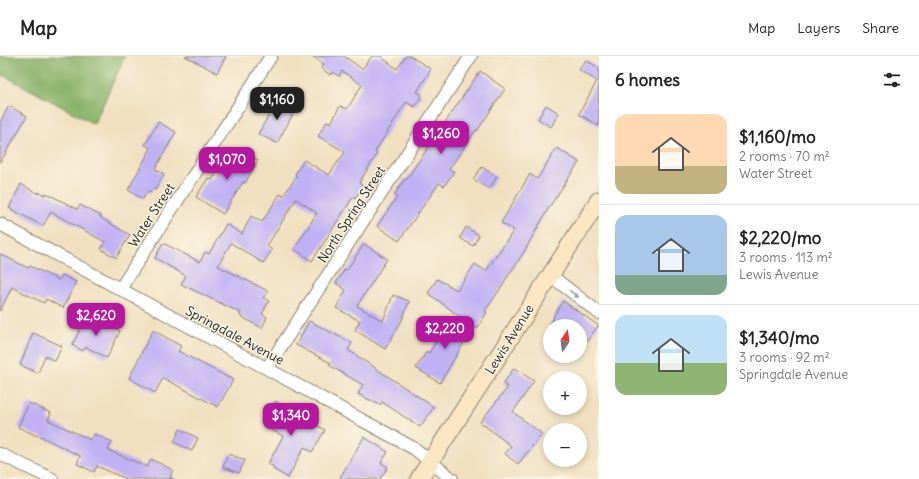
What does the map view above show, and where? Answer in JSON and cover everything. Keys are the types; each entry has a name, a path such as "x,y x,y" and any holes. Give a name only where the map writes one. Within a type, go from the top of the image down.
{"main road":[{"name":"Lewis Avenue","path":"420,479 599,200"}],"street":[{"name":"Water Street","path":"120,289 271,56"},
{"name":"North Spring Street","path":"268,368 471,56"},
{"name":"Springdale Avenue","path":"0,224 396,438 415,449 452,479"},
{"path":"550,275 599,313"},
{"path":"0,454 52,479"}],"green space":[{"path":"0,56 125,56 94,124 3,75 0,77"}],"building":[{"path":"185,56 226,56 217,73"},
{"path":"312,56 344,56 362,69 372,56 380,56 397,69 406,56 410,56 431,69 417,92 422,95 415,107 406,102 375,152 377,154 359,183 363,186 355,198 353,197 312,261 294,249 317,213 296,199 267,246 272,250 263,263 231,243 218,266 268,291 263,298 269,301 262,314 267,317 262,328 240,316 241,313 181,284 186,276 155,258 163,243 200,262 205,252 209,254 226,224 242,234 251,216 262,222 280,194 283,196 297,176 295,174 304,160 329,175 345,152 318,136 327,121 331,123 340,106 347,109 362,85 342,71 339,76 333,72 330,75 321,68 324,64"},
{"path":"586,60 599,68 599,126 579,114 597,81 579,70"},
{"path":"480,71 505,89 449,169 454,172 444,186 439,183 399,241 377,226 397,197 394,195 405,179 406,180"},
{"path":"278,99 296,109 277,143 258,134"},
{"path":"546,105 559,113 551,127 538,119"},
{"path":"9,106 27,116 0,163 0,122"},
{"path":"158,122 176,132 155,169 164,174 156,189 153,189 150,193 147,192 143,199 128,190 151,148 145,145"},
{"path":"557,148 579,162 548,209 524,252 485,311 487,312 477,329 428,293 437,279 457,290 475,264 486,271 514,230 501,223 530,174 537,179"},
{"path":"240,150 258,160 245,183 243,182 223,214 196,197 208,178 212,180 229,151 237,155"},
{"path":"482,167 497,177 489,189 473,179"},
{"path":"21,184 38,194 39,192 44,195 46,193 77,209 80,205 101,216 101,218 130,235 116,258 101,249 105,242 51,212 43,226 9,208"},
{"path":"466,227 479,235 473,246 460,238"},
{"path":"364,244 387,259 357,306 383,321 393,295 409,301 402,320 385,349 355,330 360,321 336,308 346,290 336,283 345,269 347,270"},
{"path":"0,254 28,268 30,266 59,280 62,275 76,282 63,308 46,299 44,303 12,287 0,311"},
{"path":"563,301 599,326 587,341 587,319 553,319 553,317"},
{"path":"88,314 120,331 107,358 86,347 83,351 72,345"},
{"path":"450,318 473,327 440,383 416,368 427,351 429,353"},
{"path":"309,321 352,343 348,350 434,407 420,427 382,402 380,405 358,394 363,385 329,365 331,363 296,345"},
{"path":"153,330 181,346 178,351 233,380 218,407 163,378 155,393 129,378"},
{"path":"33,333 62,346 55,361 45,356 38,373 20,365"},
{"path":"514,368 534,381 513,412 542,434 518,464 505,454 511,446 480,422 508,387 503,384"},
{"path":"275,401 325,430 312,452 304,447 288,478 273,469 274,467 268,464 283,436 268,428 269,425 263,422"},
{"path":"29,403 51,413 48,420 91,440 94,434 112,442 108,450 147,467 151,459 173,470 170,477 174,479 126,479 97,466 94,472 77,464 80,456 38,435 37,436 18,427"},
{"path":"180,429 198,438 192,451 174,442"},
{"path":"364,437 388,452 381,463 388,467 380,479 339,479"},
{"path":"228,454 245,460 239,473 223,467"}]}
